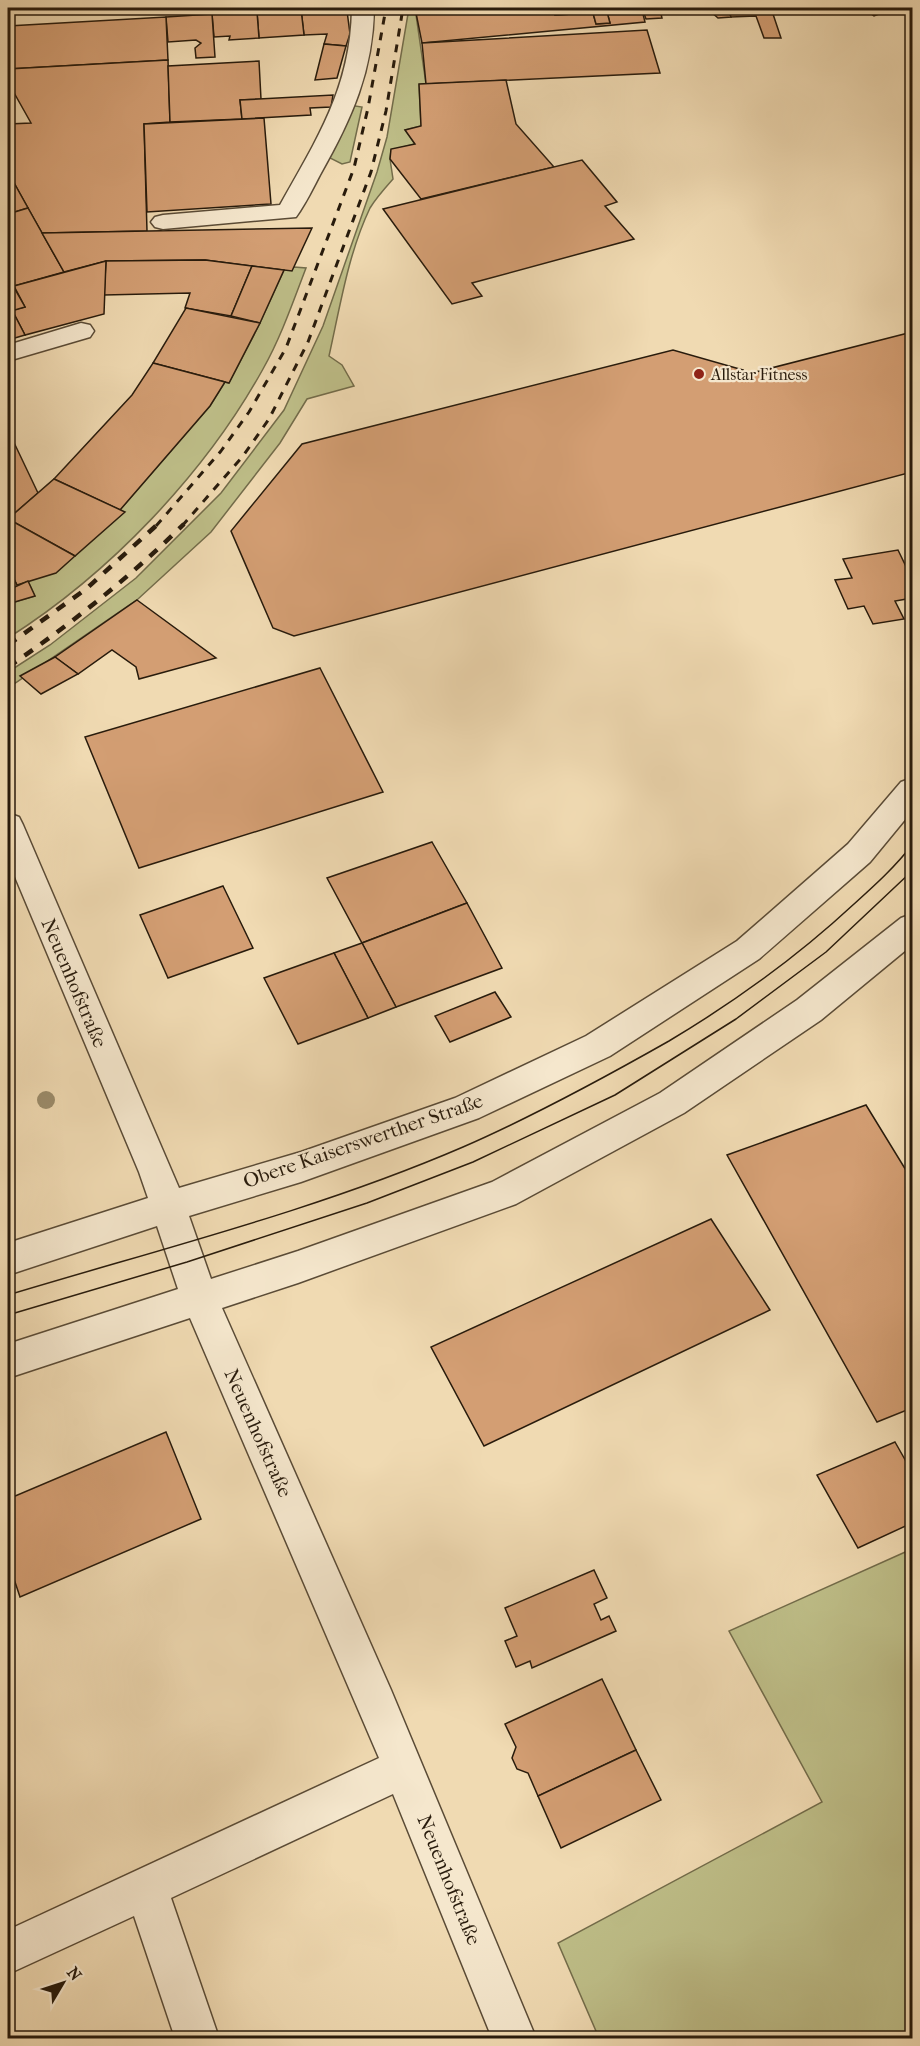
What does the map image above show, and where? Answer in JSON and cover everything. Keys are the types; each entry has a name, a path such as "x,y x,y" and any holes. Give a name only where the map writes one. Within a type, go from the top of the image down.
{"street":[{"path":"162,222 288,212 350,96 365,33 363,8"},
{"path":"8,352 81,330"},
{"name":"Obere Kaiserswerther Straße","path":"8,1259 265,1176 301,1167 467,1108 598,1046 748,950 859,853 912,790"},
{"name":"Neuenhofstraße","path":"8,825 143,1142 201,1300 404,1768 514,2038"},
{"path":"8,1361 201,1300 504,1193 672,1103 809,1011 912,927"},
{"path":"8,1952 404,1768"},
{"path":"146,1888 197,2038"}],"green space":[{"path":"409,8 415,8 426,84 419,85 421,126 405,130 415,144 391,150 393,179 372,204 362,226 345,281 329,356 342,365 354,386 307,399 280,443 211,532 138,599 8,688 8,672 50,645 136,578 221,493 284,410 323,326 377,172 387,137"},
{"path":"349,105 362,107 350,162 342,164 326,156"},
{"path":"294,267 306,268 275,344 240,408 213,446 152,519 118,552 82,584 8,638 8,604 35,596 28,581 120,510 210,406 225,382 229,383 284,270"},
{"path":"912,1549 912,2038 599,2038 558,1943 822,1802 729,1631"}],"building":[{"path":"341,8 347,11 350,34 346,46 324,44 327,34 304,35 301,9"},
{"path":"415,8 553,8 555,15 593,13 596,24 610,23 607,12 642,10 645,22 422,43"},
{"path":"553,8 641,8 642,10 607,12 610,23 596,24 593,13 555,15"},
{"path":"642,8 685,8 687,13 661,14 662,18 646,19"},
{"path":"685,8 728,8 731,17 718,18 711,12 687,13"},
{"path":"728,8 771,8 781,38 764,38 756,16 731,17"},
{"path":"863,8 895,8 874,16"},
{"path":"301,9 304,35 259,38 257,12"},
{"path":"257,12 259,38 229,40 230,36 214,37 212,14"},
{"path":"212,14 215,57 196,58 195,48 201,43 196,40 168,42 166,17"},
{"path":"166,17 168,60 8,69 8,26"},
{"path":"647,30 660,73 426,84 422,43"},
{"path":"324,44 346,46 337,78 315,80"},
{"path":"168,60 170,122 144,124 147,231 42,233 8,172 8,124 31,123 8,82 8,69"},
{"path":"259,61 261,99 240,100 242,119 170,122 168,66"},
{"path":"506,80 516,124 554,167 421,199 390,159 391,149 415,144 405,130 421,126 419,84"},
{"path":"333,95 331,107 310,108 311,115 242,119 240,100"},
{"path":"264,118 271,204 147,212 144,124"},
{"path":"582,160 617,202 605,206 634,239 472,283 482,296 452,304 383,209"},
{"path":"8,172 28,208 8,214"},
{"path":"28,208 64,272 14,286 8,276 8,214"},
{"path":"312,228 292,271 205,260 106,261 64,272 42,233"},
{"path":"205,260 252,266 231,316 185,308 190,293 104,295 106,261"},
{"path":"106,261 104,314 25,335 12,310 25,307 14,286"},
{"path":"252,266 284,270 260,323 231,316"},
{"path":"12,284 25,307 8,312 8,285"},
{"path":"186,308 260,323 229,383 153,363"},
{"path":"12,310 25,335 8,340 8,312"},
{"path":"912,332 912,472 294,636 273,628 231,531 302,444 673,350 743,370 740,376"},
{"path":"153,363 225,382 210,406 120,510 54,479 132,395"},
{"path":"8,430 38,493 8,519"},
{"path":"54,479 125,512 75,556 8,519"},
{"path":"12,521 75,556 56,573 17,585 8,567 8,524"},
{"path":"898,550 912,579 912,598 895,601 904,619 873,624 864,606 848,609 835,580 852,578 843,559"},
{"path":"8,567 18,587 8,590"},
{"path":"28,581 35,596 8,604 8,590"},
{"path":"137,600 216,658 139,679 136,667 112,650 78,674 55,657"},
{"path":"55,657 78,674 41,694 20,676"},
{"path":"320,668 383,792 139,868 85,737"},
{"path":"432,842 467,903 362,943 327,878"},
{"path":"223,886 253,948 168,978 140,915"},
{"path":"467,903 502,968 396,1007 362,943"},
{"path":"362,943 396,1007 368,1018 334,953"},
{"path":"334,953 368,1018 298,1044 264,978"},
{"path":"495,992 511,1017 450,1042 435,1016"},
{"path":"866,1105 912,1180 912,1408 877,1422 727,1155"},
{"path":"711,1219 770,1310 484,1446 431,1347"},
{"path":"166,1432 201,1519 20,1597 8,1561 8,1499"},
{"path":"895,1442 912,1472 912,1523 858,1548 817,1475"},
{"path":"594,1570 607,1598 594,1604 601,1620 609,1616 616,1631 532,1668 530,1661 516,1667 505,1641 517,1636 505,1608"},
{"path":"602,1679 636,1750 538,1796 528,1773 517,1769 512,1758 516,1747 505,1724"},
{"path":"636,1750 661,1800 561,1848 538,1796"}],"tram line":[{"path":"8,1295 238,1227 352,1190 463,1147 542,1110 669,1041 742,994 832,923 885,876 912,845"},
{"path":"8,1315 187,1262 367,1203 473,1162 615,1095 736,1019 826,952 912,871"}],"railway":[{"path":"157,525 221,451 249,412 286,348 354,168 368,108 386,8"},
{"path":"183,525 243,456 269,419 308,342 371,172 386,111 403,8"},
{"path":"8,645 86,589 157,525"},
{"path":"8,667 99,600 183,525"}],"place":[{"name":"Allstar Fitness","path":"699,374"}]}
